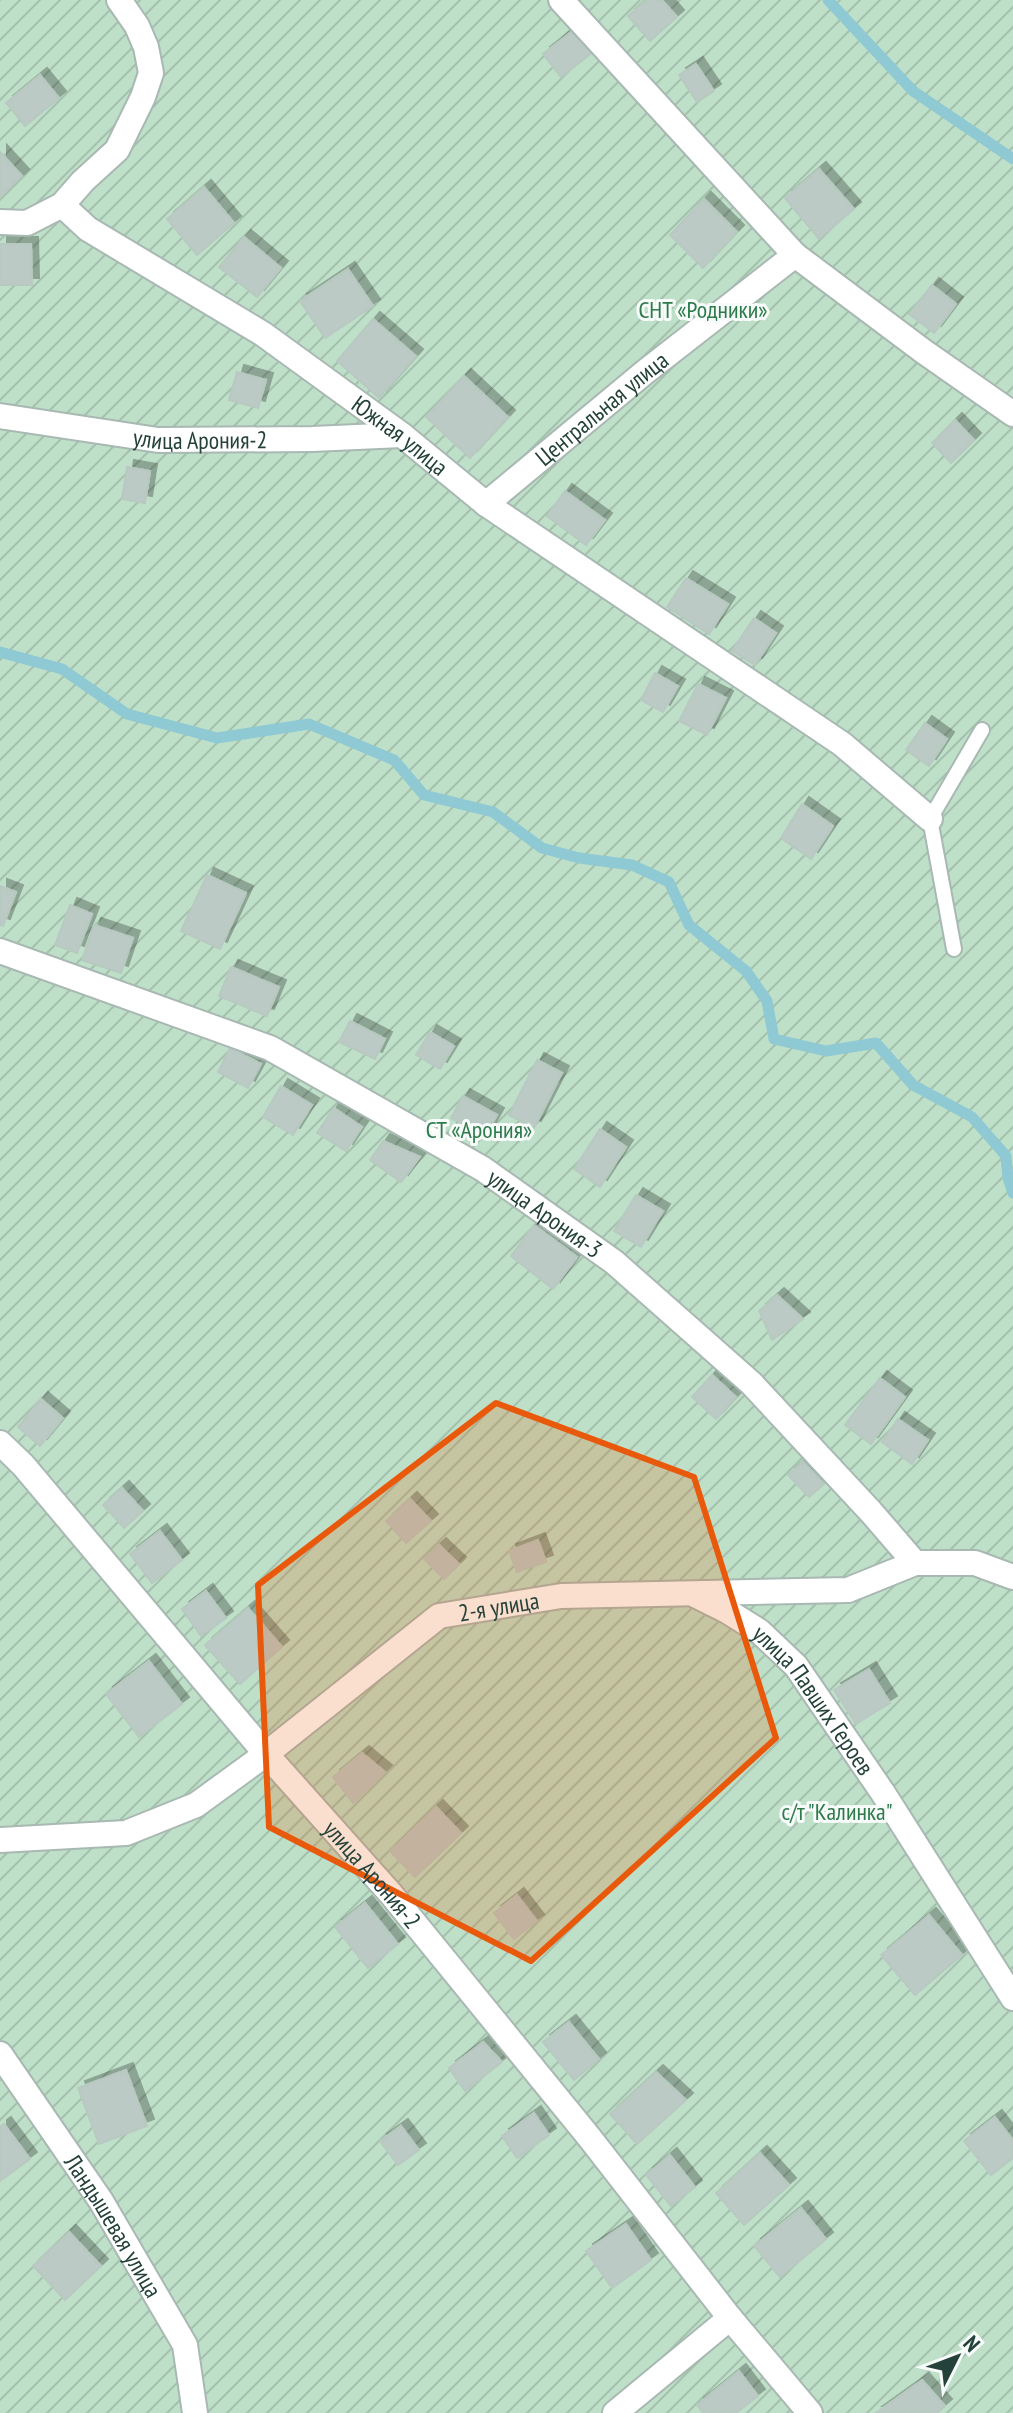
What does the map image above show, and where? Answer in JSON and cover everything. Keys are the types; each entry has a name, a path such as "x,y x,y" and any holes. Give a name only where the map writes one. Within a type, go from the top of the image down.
{"street":[{"path":"27,223 62,205 117,150 143,97 151,73 142,36 119,0"},
{"path":"561,0 795,255 1013,414"},
{"name":"Южная улица","path":"62,205 88,229 263,334 402,435 486,504 842,744 930,819"},
{"path":"0,222 88,229"},
{"name":"Центральная улица","path":"486,504 645,372 795,255"},
{"name":"улица Арония-2","path":"0,416 158,440 402,435"},
{"name":"улица Арония-3","path":"0,951 270,1048 483,1169 614,1262 751,1383 915,1563"},
{"name":"улица Арония-2","path":"0,1443 23,1465 266,1754 391,1894 589,2137 730,2318 810,2413"},
{"name":"2-я улица","path":"0,1840 126,1833 196,1805 266,1754 439,1616 561,1596 848,1590 915,1563 975,1563 1013,1577"},
{"name":"улица Павших Героев","path":"689,1593 759,1631 796,1666 883,1793 1013,1998"},
{"name":"Ландышевая улица","path":"0,2054 101,2201 185,2345 195,2413"},
{"path":"615,2413 730,2318"}],"lane":[{"path":"954,949 930,819 982,730"}],"highlighted area":[{"path":"496,1403 694,1477 776,1738 531,1961 269,1827 258,1585"}],"green space":[{"name":"СТ «Арония»","path":"0,0 1013,0 1013,2413 0,2413"}],"building":[{"path":"646,0 662,0 677,17 650,41 628,16"},
{"path":"575,29 593,52 561,77 543,54"},
{"path":"696,64 714,91 697,102 679,75"},
{"path":"40,75 59,98 25,126 6,103"},
{"path":"0,152 22,176 0,197"},
{"path":"819,169 854,209 819,239 785,198"},
{"path":"204,187 234,223 197,255 167,219"},
{"path":"704,199 737,232 703,268 670,235"},
{"path":"244,237 281,268 257,297 219,267"},
{"path":"0,244 31,244 32,285 0,285"},
{"path":"348,269 373,306 325,338 300,301"},
{"path":"932,285 956,304 934,333 909,314"},
{"path":"373,319 416,356 379,398 337,361"},
{"path":"237,372 266,380 258,408 229,400"},
{"path":"464,376 508,417 470,458 426,417"},
{"path":"955,420 974,440 951,463 932,443"},
{"path":"127,467 150,471 145,503 122,499"},
{"path":"565,491 605,520 586,545 547,516"},
{"path":"686,578 728,604 709,634 667,607"},
{"path":"754,618 776,633 755,665 732,651"},
{"path":"655,673 678,686 663,712 641,700"},
{"path":"698,684 726,698 707,735 679,721"},
{"path":"925,723 947,739 929,766 906,750"},
{"path":"802,804 833,826 811,859 781,838"},
{"path":"207,875 246,893 220,949 181,931"},
{"path":"0,886 16,892 3,926 0,925"},
{"path":"70,905 92,914 77,953 55,945"},
{"path":"94,925 133,938 121,973 82,960"},
{"path":"231,967 279,987 267,1016 219,996"},
{"path":"350,1021 385,1039 375,1059 339,1042"},
{"path":"430,1032 454,1046 440,1069 416,1055"},
{"path":"230,1048 261,1064 248,1088 218,1072"},
{"path":"537,1060 562,1073 534,1128 509,1115"},
{"path":"281,1086 312,1105 293,1135 263,1117"},
{"path":"463,1096 497,1115 485,1136 451,1118"},
{"path":"334,1108 362,1127 346,1151 317,1133"},
{"path":"600,1129 626,1147 600,1187 574,1169"},
{"path":"383,1141 420,1157 401,1182 370,1160"},
{"path":"636,1195 663,1211 641,1247 614,1231"},
{"path":"534,1225 577,1257 553,1289 511,1256"},
{"path":"777,1295 803,1319 772,1340 759,1311"},
{"path":"712,1375 736,1397 716,1419 692,1397"},
{"path":"880,1378 905,1397 871,1444 845,1425"},
{"path":"41,1399 63,1418 40,1446 18,1427"},
{"path":"898,1419 928,1440 912,1464 882,1442"},
{"path":"803,1462 824,1484 809,1497 788,1475"},
{"path":"122,1488 143,1511 124,1528 103,1505"},
{"path":"410,1499 431,1521 406,1543 386,1521"},
{"path":"160,1531 182,1560 152,1583 130,1554"},
{"path":"538,1540 546,1562 517,1572 509,1551"},
{"path":"439,1545 459,1564 444,1579 424,1559"},
{"path":"206,1591 226,1618 201,1636 182,1609"},
{"path":"248,1608 282,1647 240,1684 205,1645"},
{"path":"149,1661 182,1704 139,1737 106,1694"},
{"path":"869,1669 890,1703 856,1724 834,1690"},
{"path":"362,1753 385,1772 353,1803 333,1777"},
{"path":"436,1807 461,1833 415,1877 390,1851"},
{"path":"517,1895 537,1921 514,1939 494,1913"},
{"path":"365,1903 398,1944 368,1968 335,1927"},
{"path":"929,1915 962,1955 915,1995 881,1955"},
{"path":"569,2022 599,2059 574,2080 543,2042"},
{"path":"483,2042 502,2062 465,2091 449,2068"},
{"path":"126,2070 147,2126 99,2144 78,2088"},
{"path":"656,2072 686,2100 637,2144 610,2114"},
{"path":"534,2113 549,2135 517,2158 502,2136"},
{"path":"995,2117 1013,2140 1013,2158 991,2175 964,2141"},
{"path":"4,2124 30,2159 0,2181 0,2127"},
{"path":"401,2126 419,2150 398,2165 380,2141"},
{"path":"760,2153 789,2185 744,2225 716,2193"},
{"path":"670,2155 695,2187 671,2206 646,2175"},
{"path":"801,2208 826,2239 780,2277 754,2246"},
{"path":"626,2224 651,2260 612,2288 586,2251"},
{"path":"69,2232 101,2266 65,2300 33,2266"},
{"path":"739,2371 758,2396 736,2413 703,2413 697,2405"},
{"path":"922,2380 945,2406 937,2413 876,2413"}],"waterway":[{"path":"828,0 913,91 1013,159"},
{"path":"0,652 62,669 127,714 217,738 309,724 394,760 424,795 493,812 542,848 579,858 632,865 669,882 689,925 746,971 767,1001 774,1039 826,1051 876,1043 913,1085 972,1117 1006,1156 1013,1193"}],"park label":[{"name":"СНТ «Родники»","path":"703,309"},
{"name":"с/т \"Калинка\"","path":"837,1811"}]}
